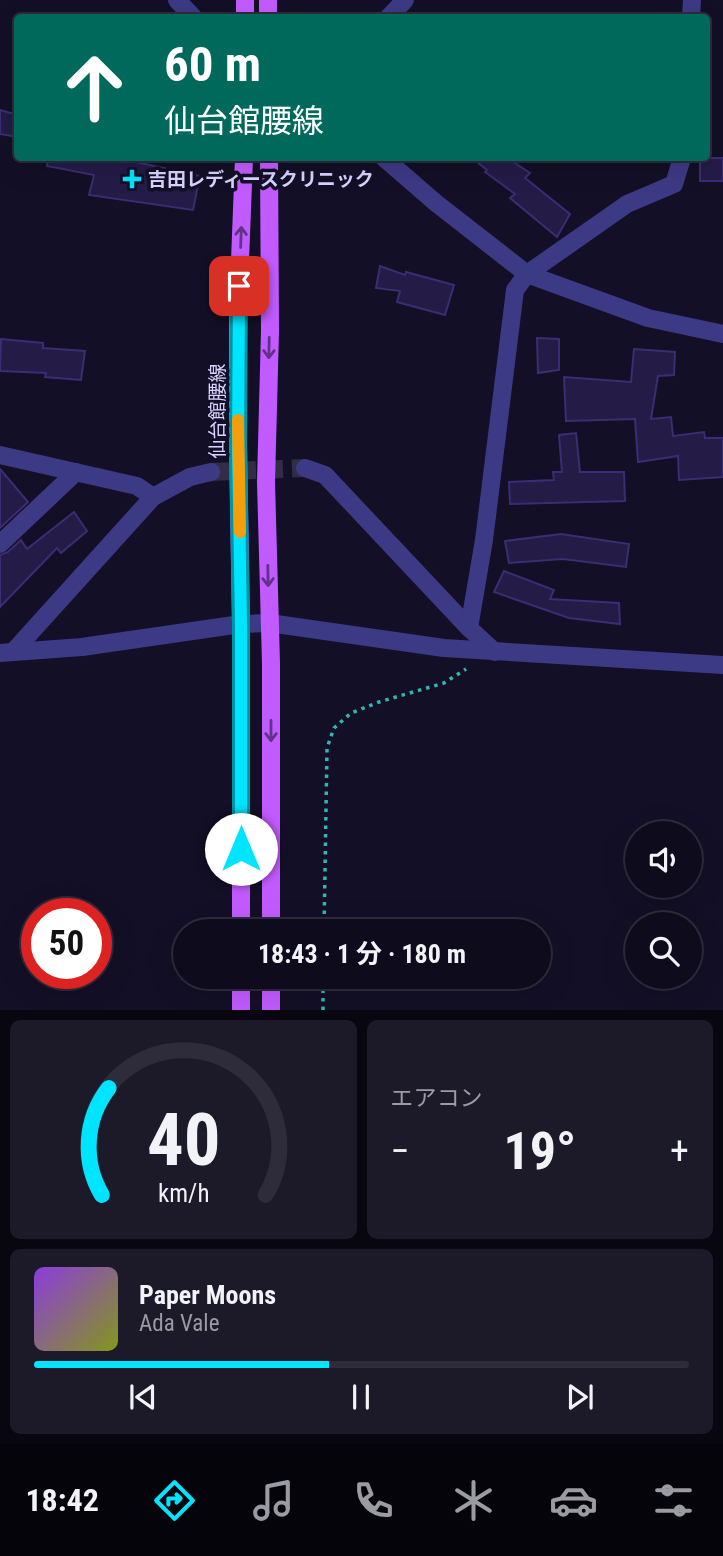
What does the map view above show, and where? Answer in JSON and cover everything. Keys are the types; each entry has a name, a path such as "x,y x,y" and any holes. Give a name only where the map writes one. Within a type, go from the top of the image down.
{"main road":[{"name":"仙台館腰線","path":"241,919 238,312 244,161"},
{"path":"269,161 270,331 266,482 271,663 271,919"},
{"path":"242,989 242,1010"},
{"path":"271,989 271,1010"}],"street":[{"path":"177,0 190,14"},
{"path":"392,14 405,0"},
{"path":"387,161 527,274 648,318 723,334"},
{"path":"469,628 484,540 515,290 527,274 627,204 674,184 681,161"},
{"path":"0,455 137,486 153,497"},
{"path":"304,468 325,475 469,628 495,652"},
{"path":"0,544 76,472"},
{"path":"6,653 153,497 190,477 211,472"},
{"path":"6,653 82,647 241,624 269,623 444,648 723,666"}],"path":[{"path":"324,919 327,748 334,727 351,713 370,705 444,683 495,652"},
{"path":"323,989 323,1010"}],"building":[{"path":"0,110 14,114 14,136 0,134"},
{"path":"723,158 723,181 700,181 700,161"},
{"path":"48,161 132,161 200,176 193,210 89,195 94,175 47,166"},
{"path":"476,161 512,161 530,173 525,178 570,214 557,237 510,198 515,194 485,172 487,170"},
{"path":"380,266 405,275 406,272 454,285 445,315 397,302 400,291 376,288"},
{"path":"537,338 559,339 559,370 538,373"},
{"path":"1,339 43,343 43,348 85,351 81,380 45,377 46,373 0,371"},
{"path":"634,349 675,352 674,375 658,376 651,419 671,417 673,436 704,432 705,438 723,438 723,477 679,480 678,456 638,462 635,419 566,421 564,377 631,382"},
{"path":"576,433 580,472 624,472 625,501 510,504 509,482 554,480 553,472 562,472 559,435"},
{"path":"0,469 28,502 0,528"},
{"path":"74,512 87,531 61,553 57,548 0,607 0,555 8,552 21,540 27,549"},
{"path":"561,534 629,544 626,567 563,559 509,563 505,541"},
{"path":"504,571 554,590 550,599 619,603 620,624 569,618 494,592"}],"tunnel":[{"path":"211,472 305,468"}],"slow traffic":[{"path":"238,420 240,532"}],"place":[{"name":"吉田レディースクリニック","path":"132,179"}],"route":[{"path":"239,286 241,849"}]}
